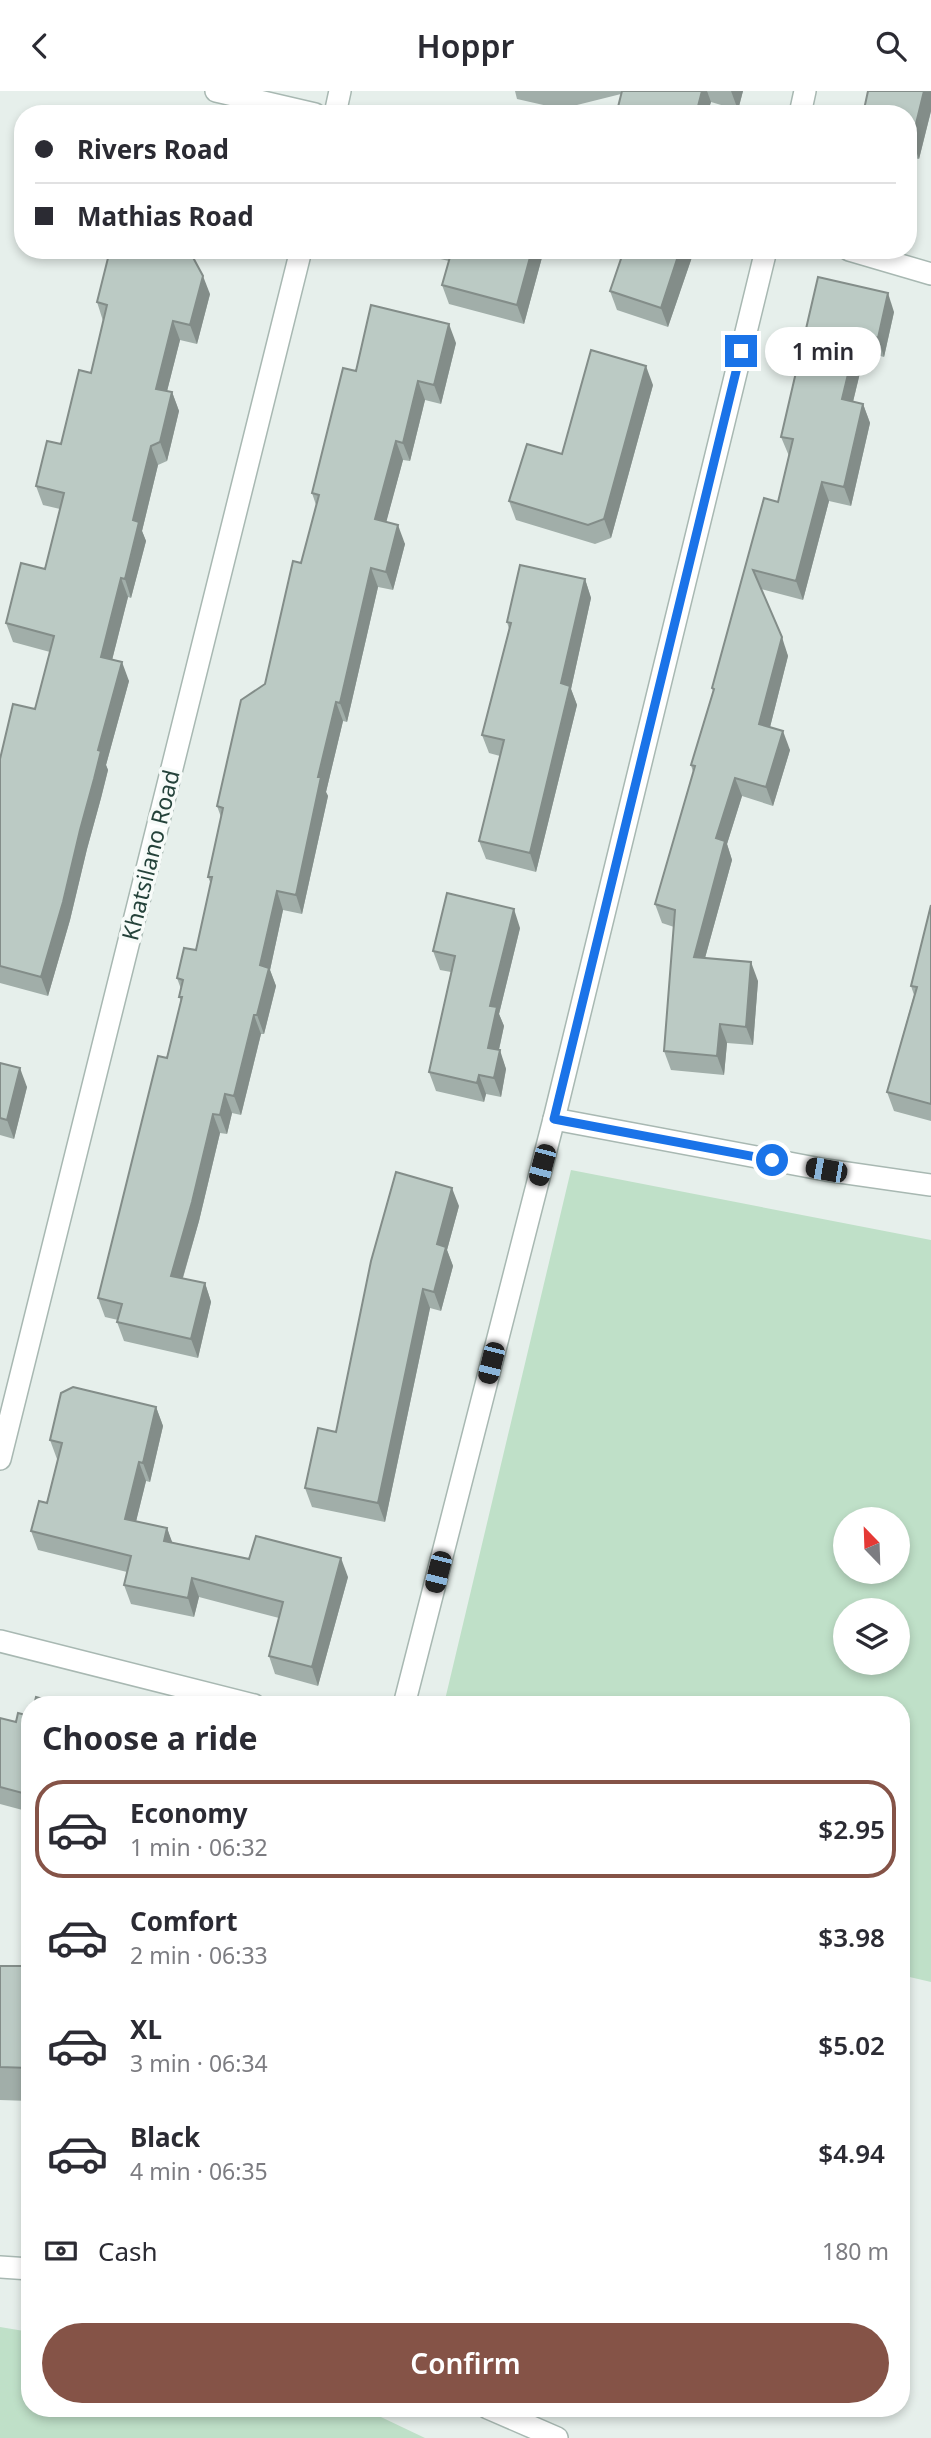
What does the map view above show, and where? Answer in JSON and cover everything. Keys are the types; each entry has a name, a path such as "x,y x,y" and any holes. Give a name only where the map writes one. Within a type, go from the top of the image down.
{"street":[{"path":"216,91 276,105"},
{"name":"Khatsilano Road","path":"0,1459 298,259"},
{"path":"406,1696 554,1119 764,259"},
{"path":"880,259 931,274"},
{"path":"554,1119 826,1170 931,1185"},
{"path":"0,1641 218,1696"},
{"path":"0,2267 21,2268"},
{"path":"509,2417 557,2438"}],"green space":[{"path":"571,1170 931,1240 931,1982 910,1977 910,1696 446,1696"},
{"path":"0,2327 21,2330 21,2417 381,2417 425,2438 0,2438"}],"building":[{"path":"622,91 702,91 698,105 618,105"},
{"path":"868,91 924,91 917,120 917,105 865,105"},
{"path":"108,259 194,259 203,276 190,325 173,321 156,389 172,392 160,442 151,446 133,520 139,522 125,579 121,578 101,657 122,662 98,750 101,751 63,902 41,977 0,966 0,759 13,704 35,709 54,636 6,623 21,563 45,569 64,493 36,486 47,441 61,444 79,370 91,373 107,305 97,302"},
{"path":"449,259 530,259 517,305 442,285"},
{"path":"621,259 677,259 661,308 610,291"},
{"path":"818,277 888,293 878,338 858,333 842,399 863,404 844,487 822,482 796,581 753,570 782,637 759,724 783,731 766,787 735,778 716,838 725,841 694,957 751,962 746,1027 720,1024 717,1056 664,1051 675,910 655,904 695,766 691,765 714,689 712,688 764,498 778,502 793,439 781,437"},
{"path":"371,305 449,324 434,385 418,381 403,443 396,441 375,519 398,525 386,572 371,568 340,703 336,702 318,777 321,777 296,895 277,891 260,965 269,968 257,1015 254,1015 234,1096 225,1094 220,1115 213,1114 171,1276 205,1283 191,1339 117,1322 122,1304 98,1298 158,1056 167,1058 182,997 179,997 183,980 177,978 184,948 196,950 223,808 217,806 241,700 265,684 293,561 301,563 319,495 312,493 343,368 356,371"},
{"path":"591,350 646,366 604,519 588,525 509,501 527,444 562,454"},
{"path":"520,565 585,579 561,683 570,686 530,853 479,841 504,740 482,735 511,623 507,622"},
{"path":"447,893 514,909 490,1006 497,1007 488,1048 500,1050 494,1078 479,1075 477,1083 429,1072 455,956 433,951"},
{"path":"931,905 931,1104 887,1092 917,987 911,986"},
{"path":"0,1063 20,1068 7,1120 0,1118"},
{"path":"396,1172 452,1188 437,1244 446,1247 434,1292 423,1289 378,1503 305,1488 318,1428 336,1432 371,1261"},
{"path":"73,1387 156,1407 143,1463 139,1462 125,1519 167,1528 164,1541 249,1559 256,1536 341,1558 312,1667 269,1656 283,1602 192,1578 188,1598 124,1585 131,1556 31,1531 39,1501 47,1503 62,1443 50,1440 61,1393"},
{"path":"18,1713 21,1714 21,1793 0,1787 0,1718 16,1722"},
{"path":"0,1966 21,1966 21,2068 0,2067"}],"route":[{"path":"741,351 554,1119 772,1160"}]}
